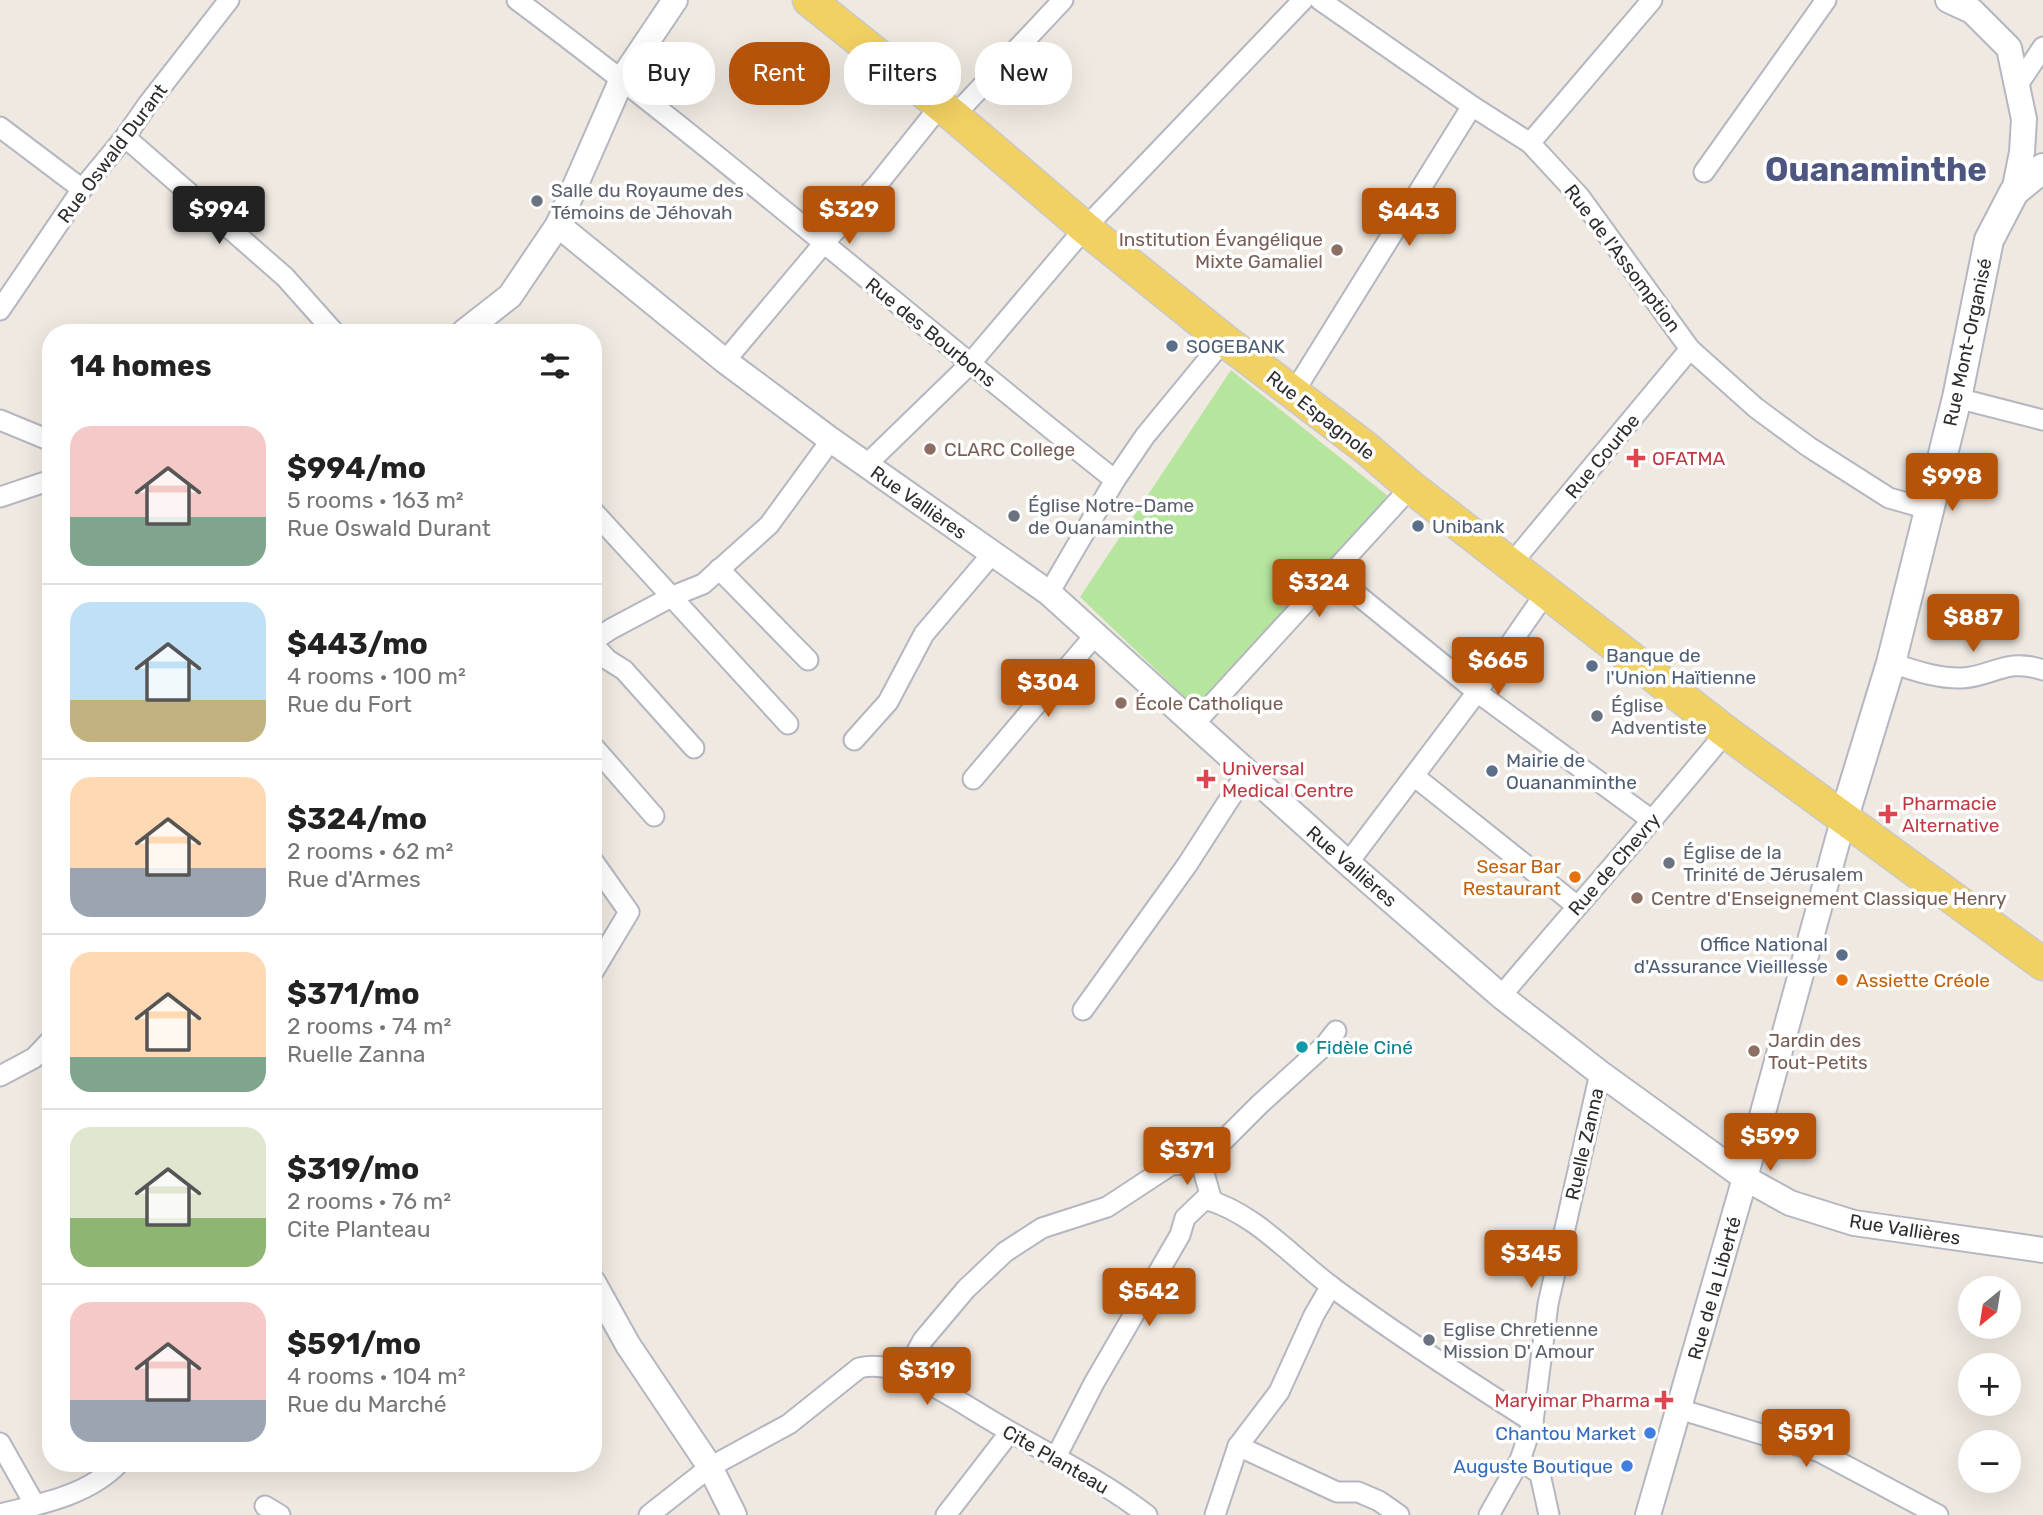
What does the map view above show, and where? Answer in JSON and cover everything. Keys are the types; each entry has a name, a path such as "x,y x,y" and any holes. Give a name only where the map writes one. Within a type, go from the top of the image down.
{"main road":[{"name":"Rue Espagnole","path":"809,0 947,111 1095,219 1224,340 1302,382 1411,487 1726,732 2043,964"},
{"name":"Rue Mont-Organisé","path":"1844,817 1891,663 1957,398 1989,240 2014,192 2043,168"}],"street":[{"name":"Rue des Bourbons","path":"517,0 622,79 969,365 1115,481"},
{"path":"474,324 510,296 558,225 622,79 675,0"},
{"path":"725,361 824,243 877,185 947,111 1063,0"},
{"path":"866,465 969,365 1095,219 1303,0"},
{"name":"Rue de l'Assomption","path":"1320,0 1530,143 1580,197 1690,349 1756,408 1809,447 1889,498 1928,509"},
{"path":"1530,143 1652,0"},
{"path":"1704,172 1826,0"},
{"path":"1948,0 1972,11 2009,48 2024,119 2022,152 2014,192"},
{"name":"Rue Oswald Durant","path":"0,310 82,189 125,137 226,1"},
{"path":"2017,86 2043,47"},
{"path":"1302,382 1472,106"},
{"path":"0,127 82,189"},
{"path":"125,137 285,277 327,324"},
{"name":"Rue Vallières","path":"558,225 725,361 831,440 1049,593 1348,863 1501,996 1600,1073 1745,1178 1790,1203 1854,1223 2043,1250"},
{"path":"1049,593 1144,436 1224,340"},
{"name":"Rue Courbe","path":"1512,563 1690,349"},
{"path":"1957,398 2043,419"},
{"path":"0,420 42,437"},
{"path":"602,636 673,596 703,584 769,524 831,440"},
{"path":"0,497 42,483"},
{"path":"1195,723 1411,487"},
{"path":"602,521 788,723"},
{"path":"854,740 888,702 924,634 992,554"},
{"path":"719,569 808,660"},
{"path":"1332,575 1477,692 1653,821"},
{"path":"1348,863 1477,692 1547,591"},
{"path":"973,779 1095,635"},
{"path":"602,653 624,670 694,748"},
{"path":"1891,663 1937,677 1951,678 1965,678 2003,666 2032,666 2043,670"},
{"name":"Rue de Chevry","path":"1501,996 1653,821 1726,732"},
{"path":"602,756 654,816"},
{"path":"1083,1010 1187,865 1247,772"},
{"path":"1414,776 1577,906"},
{"name":"Rue de la Liberté","path":"1648,1515 1745,1178 1844,817"},
{"path":"602,874 629,912 602,956"},
{"path":"905,1373 923,1340 958,1298 1005,1252 1042,1228 1107,1207 1171,1165 1202,1163 1260,1104 1325,1045 1336,1031"},
{"path":"0,1076 34,1058 42,1050"},
{"name":"Ruelle Zanna","path":"1489,1515 1520,1460 1533,1422 1548,1304 1600,1073"},
{"path":"1202,1163 1212,1201"},
{"path":"1056,1457 1094,1383 1180,1235 1185,1218 1205,1199 1224,1204 1251,1220 1331,1286 1426,1354 1533,1422"},
{"path":"1214,1515 1238,1446 1279,1392 1314,1315 1331,1286"},
{"path":"602,1298 628,1345 710,1467 734,1515"},
{"name":"Cite Planteau","path":"649,1515 710,1467 789,1424 859,1368 872,1364 905,1373 1056,1457 1126,1499 1147,1515"},
{"path":"1679,1409 1820,1452 1938,1515"},
{"path":"946,1515 1010,1432"},
{"path":"0,1443 35,1505"},
{"path":"1238,1446 1337,1492 1358,1492 1379,1501 1399,1515"},
{"path":"1520,1460 1540,1474 1549,1515"},
{"path":"0,1514 57,1500 111,1472"}],"green space":[{"path":"1231,370 1394,501 1197,709 1080,597"}],"place":[{"name":"Salle du Royaume des Témoins de Jéhovah","path":"537,201"},
{"name":"Institution Évangélique Mixte Gamaliel","path":"1337,250"},
{"name":"SOGEBANK","path":"1172,346"},
{"name":"CLARC College","path":"930,449"},
{"name":"OFATMA","path":"1636,458"},
{"name":"Église Notre-Dame de Ouanaminthe","path":"1014,516"},
{"name":"Unibank","path":"1418,526"},
{"name":"Banque de l'Union Haïtienne","path":"1592,666"},
{"name":"École Catholique","path":"1121,703"},
{"name":"Église Adventiste","path":"1597,716"},
{"name":"Mairie de Ouananminthe","path":"1492,771"},
{"name":"Universal Medical Centre","path":"1206,779"},
{"name":"Pharmacie Alternative","path":"1888,814"},
{"name":"Église de la Trinité de Jérusalem","path":"1669,863"},
{"name":"Sesar Bar Restaurant","path":"1575,877"},
{"name":"Centre d'Enseignement Classique Henry","path":"1637,898"},
{"name":"Office National d'Assurance Vieillesse","path":"1842,955"},
{"name":"Assiette Créole","path":"1842,980"},
{"name":"Fidèle Ciné","path":"1302,1047"},
{"name":"Jardin des Tout-Petits","path":"1754,1051"},
{"name":"Eglise Chretienne Mission D' Amour","path":"1429,1340"},
{"name":"Maryimar Pharma","path":"1664,1400"},
{"name":"Chantou Market","path":"1650,1433"},
{"name":"Auguste Boutique","path":"1627,1466"}],"district":[{"name":"Ouanaminthe","path":"1876,169"}]}
